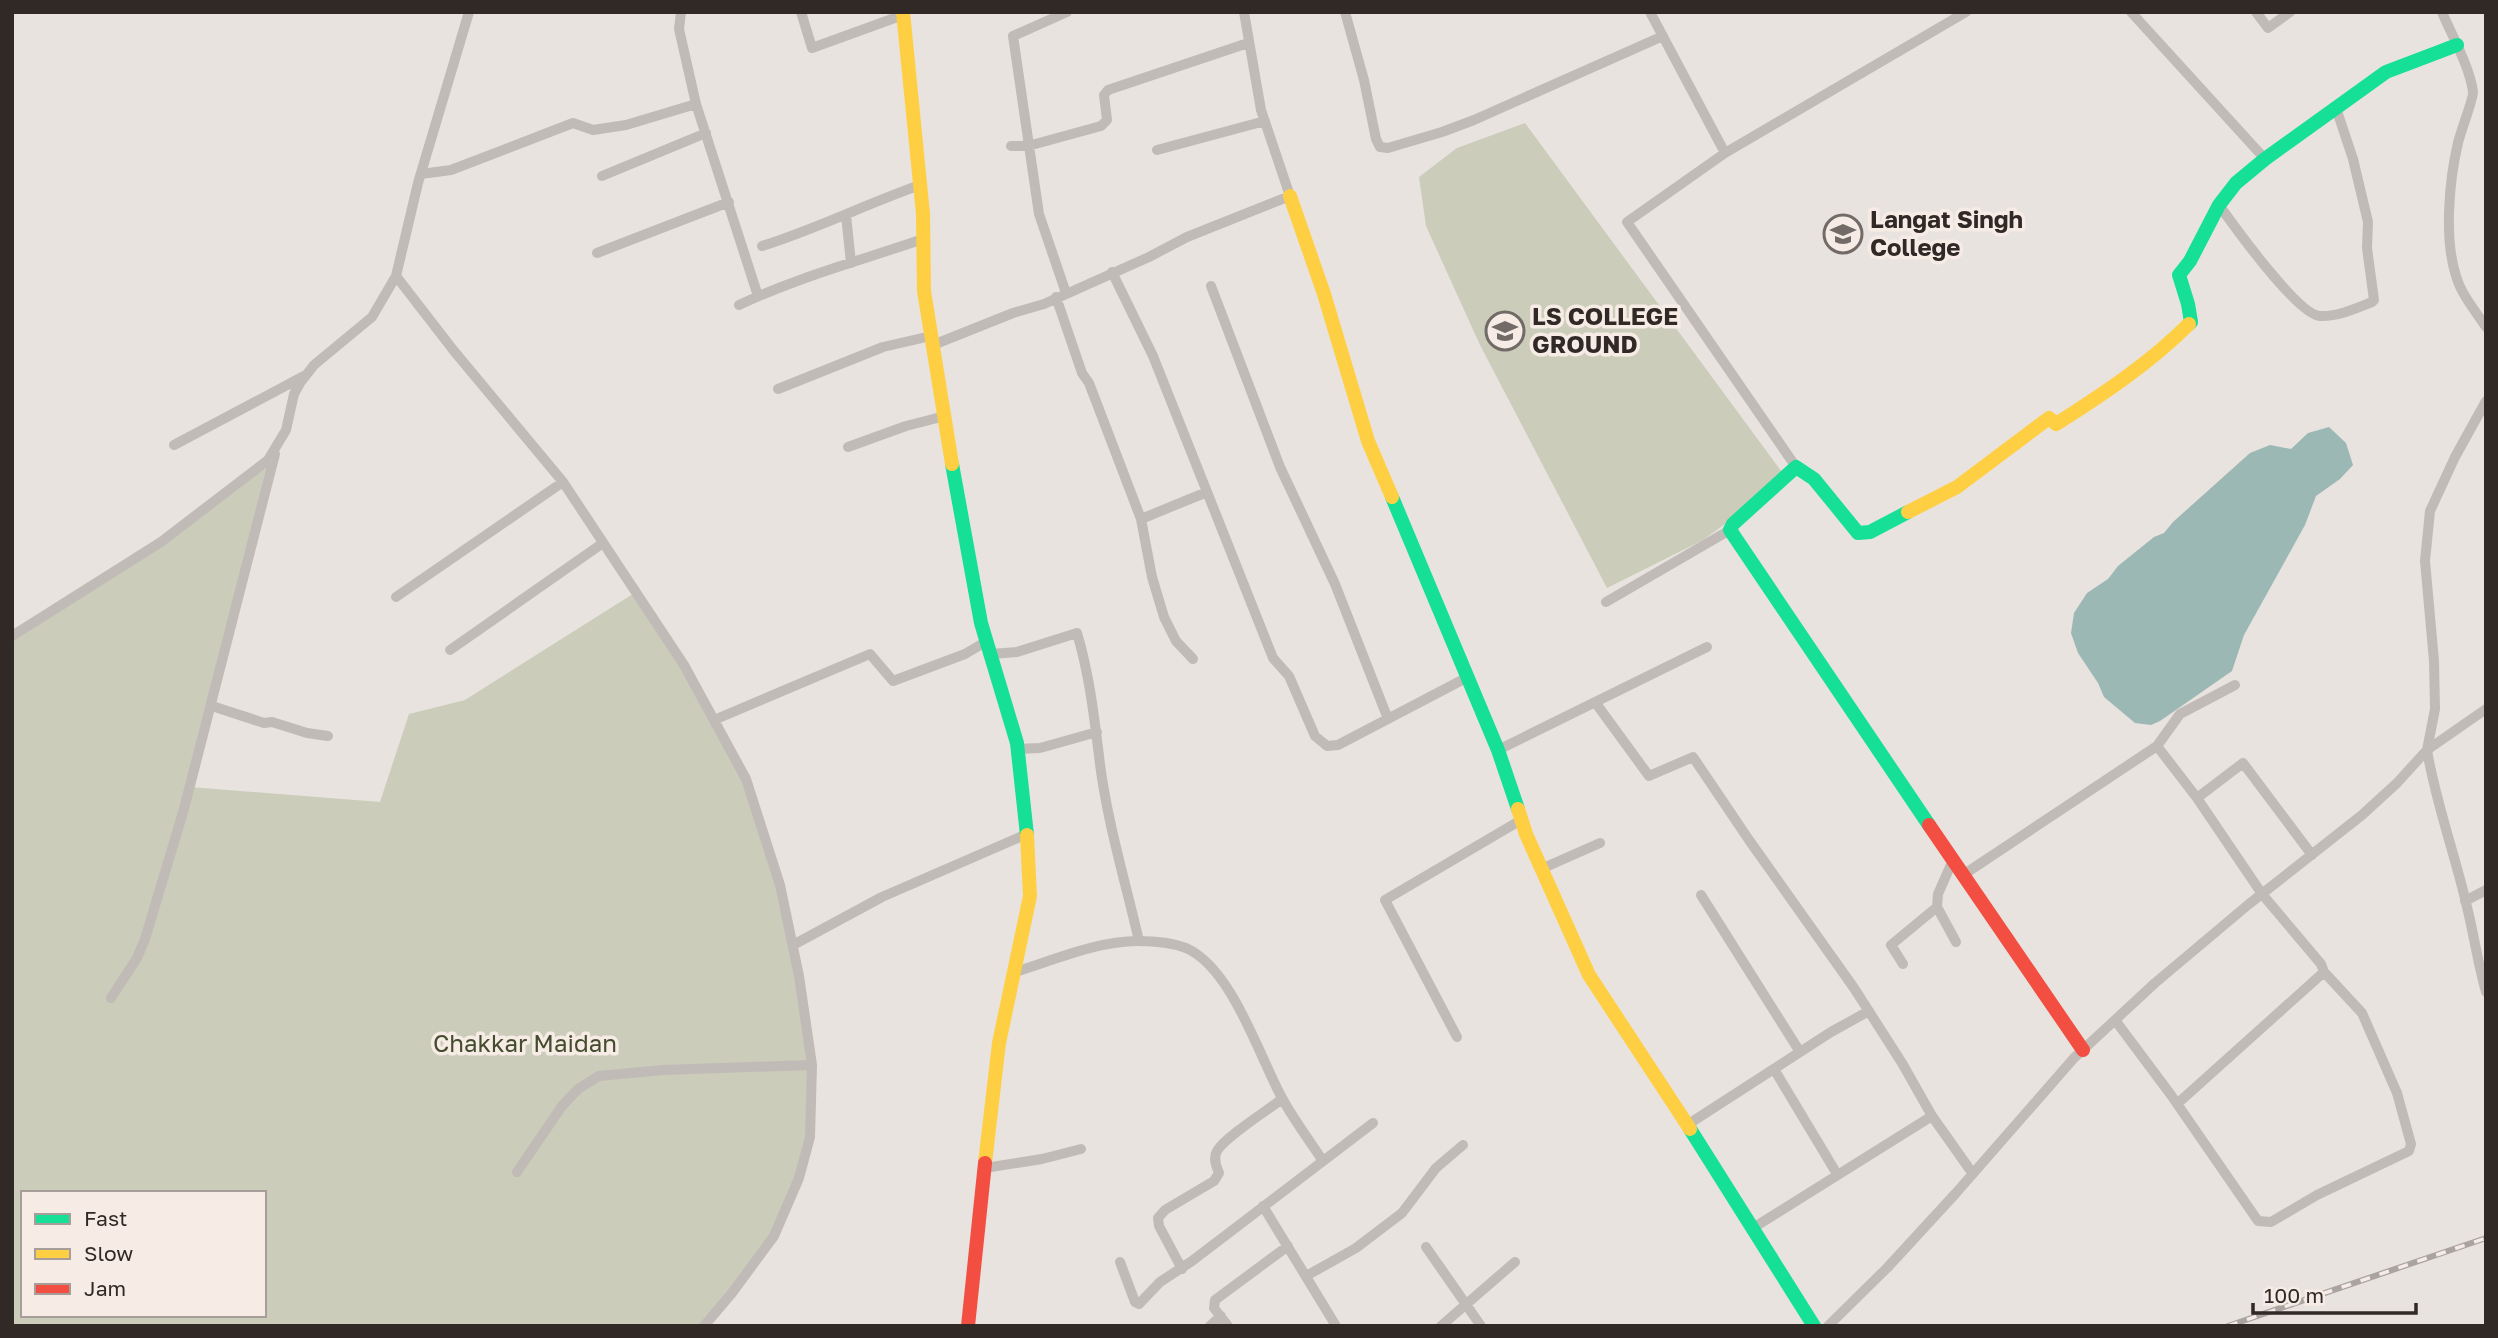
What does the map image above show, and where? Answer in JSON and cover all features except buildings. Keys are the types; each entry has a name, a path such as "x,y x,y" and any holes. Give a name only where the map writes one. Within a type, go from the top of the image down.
{"street":[{"path":"12,636 182,528 268,460 286,430 295,394 307,374 314,365 372,317 396,276 421,174 469,12"},
{"path":"681,12 679,29 696,104 758,296"},
{"path":"801,12 812,48 903,14 920,185 924,291 961,520 989,648 1017,749 1027,834 1030,896 999,1043 968,1326"},
{"path":"1067,12 1013,36 1042,226 1082,373 1089,383 1141,519 1152,577 1164,617 1176,640 1193,659"},
{"path":"1244,12 1265,121 1301,237 1323,292 1368,441 1497,750 1541,869 1589,975 1722,1177 1814,1326"},
{"path":"1345,12 1364,80 1376,139 1380,147 1388,148 1474,120 1663,36"},
{"path":"1650,12 1725,153"},
{"path":"1966,12 1725,153 1627,222 1796,467 1814,479 1858,533 1870,532 1957,487 2049,418 2056,424 2085,407 2173,340 2191,322 2191,309 2179,275 2190,261 2219,205 2236,183 2386,72 2457,45"},
{"path":"2131,12 2265,159"},
{"path":"2256,12 2268,28 2290,12"},
{"path":"2442,12 2474,94 2462,122 2455,156 2450,197 2451,253 2456,278 2486,327"},
{"path":"1012,146 1028,146 1101,126 1107,120 1104,95 1108,90 1248,43"},
{"path":"2474,94 2486,93"},
{"path":"421,174 451,170 573,123 593,130 626,125 696,104"},
{"path":"2219,205 2256,255 2299,304 2314,315 2321,317 2372,302 2374,300 2367,248 2368,222 2351,151 2336,108"},
{"path":"1157,150 1265,121"},
{"path":"602,176 706,133"},
{"path":"762,246 804,233 863,206 920,185"},
{"path":"778,389 883,347 932,340 1061,295 1188,237 1290,196"},
{"path":"597,253 729,202"},
{"path":"846,215 850,262"},
{"path":"739,305 850,262 923,239"},
{"path":"1112,272 1153,356 1273,658 1289,676 1315,736 1327,746 1338,745 1466,678"},
{"path":"396,276 454,351 563,482 684,665 746,779 780,885 793,945 812,1065 810,1136 799,1178 774,1236 704,1326"},
{"path":"1212,286 1280,467 1335,584 1388,719"},
{"path":"174,445 307,374"},
{"path":"2486,401 2455,457 2430,511 2425,561 2434,661 2435,709 2427,750 2433,788 2465,901 2486,992"},
{"path":"848,447 945,415"},
{"path":"111,998 137,958 145,939 212,706 277,446"},
{"path":"1606,602 1730,530 1733,524 1796,467"},
{"path":"396,597 563,482"},
{"path":"1141,519 1207,492"},
{"path":"1730,530 2083,1050"},
{"path":"450,650 603,543"},
{"path":"714,720 870,654 893,681 965,654 989,648 1017,652 1077,633 1084,658 1111,819 1139,941"},
{"path":"1497,750 1707,647"},
{"path":"1964,875 2157,746 2180,714 2235,685"},
{"path":"1595,702 1649,776 1693,757 1869,1011 1932,1116 1973,1174"},
{"path":"212,706 264,723 272,722 307,733 328,736"},
{"path":"1828,1326 1887,1268 2083,1050 2155,982 2362,815 2397,783 2427,750 2486,709"},
{"path":"1017,749 1040,748 1097,732"},
{"path":"2115,1020 2258,1221 2271,1222 2317,1195 2409,1151 2411,1144 2397,1093 2362,1013 2324,972 2321,964 2262,894 2197,797 2157,746"},
{"path":"2197,797 2243,763 2312,855"},
{"path":"1457,1037 1385,900 1521,820"},
{"path":"793,945 882,897 1027,834"},
{"path":"1541,869 1600,843"},
{"path":"1953,860 1938,894 1937,907 1956,942"},
{"path":"2465,901 2486,890"},
{"path":"1701,895 1800,1052"},
{"path":"1903,964 1891,945 1937,907"},
{"path":"1015,972 1101,946 1139,941 1186,949 1209,966 1239,1009 1283,1099 1323,1161"},
{"path":"2177,1104 2324,972"},
{"path":"1687,1125 1869,1011"},
{"path":"517,1172 562,1106 579,1089 598,1076 663,1070 812,1065"},
{"path":"1774,1069 1837,1174"},
{"path":"1182,1269 1158,1226 1158,1218 1165,1210 1218,1177 1214,1159 1216,1151 1283,1099"},
{"path":"1752,1228 1932,1116"},
{"path":"1120,1262 1135,1302 1139,1304 1160,1282 1182,1269 1373,1123"},
{"path":"1306,1276 1356,1248 1402,1213 1436,1168 1463,1145"},
{"path":"985,1168 1042,1159 1081,1149"},
{"path":"1264,1206 1336,1326"},
{"path":"1228,1326 1214,1307 1215,1300 1288,1246"},
{"path":"1426,1247 1481,1326"},
{"path":"1441,1326 1515,1262"},
{"path":"1210,1326 1221,1317"}],"green space":[{"path":"1525,123 1787,479 1703,540 1607,588 1480,345 1426,226 1419,177 1457,148"},
{"name":"Chakkar Maidan","path":"268,460 190,787 380,802 409,714 465,700 636,592 746,779 780,885 812,1065 810,1137 774,1236 704,1326 12,1326 12,638 161,542"}],"water":[{"path":"2329,427 2346,443 2353,465 2340,479 2316,496 2305,525 2244,635 2232,671 2160,721 2151,725 2135,723 2104,697 2078,653 2071,633 2074,613 2087,593 2108,579 2118,566 2154,537 2164,533 2250,453 2270,445 2291,449 2308,433"}],"railway":[{"path":"2228,1326 2486,1238"}],"traffic: fast":[{"path":"2189,324 2188,304 2179,275 2190,261 2219,205 2236,183 2386,72 2457,45"},
{"path":"952,464 981,623 1017,743 1027,835"},
{"path":"1908,512 1870,532 1858,533 1814,479 1796,467 1733,524 1730,530 1929,825"},
{"path":"1392,497 1498,750 1518,809"},
{"path":"1690,1129 1814,1326"}],"traffic: slow":[{"path":"903,12 923,214 924,291 952,464"},
{"path":"1290,196 1324,294 1368,441 1392,497"},
{"path":"1908,512 1957,487 2049,418 2056,424 2091,402 2142,365 2189,324"},
{"path":"1518,809 1526,834 1589,975 1690,1129"},
{"path":"985,1163 999,1043 1030,896 1027,835"}],"traffic: jam":[{"path":"1929,825 2083,1050"},
{"path":"968,1326 985,1163"}],"place":[{"name":"Langat Singh College","path":"1843,234"},
{"name":"LS COLLEGE GROUND","path":"1505,331"}]}
